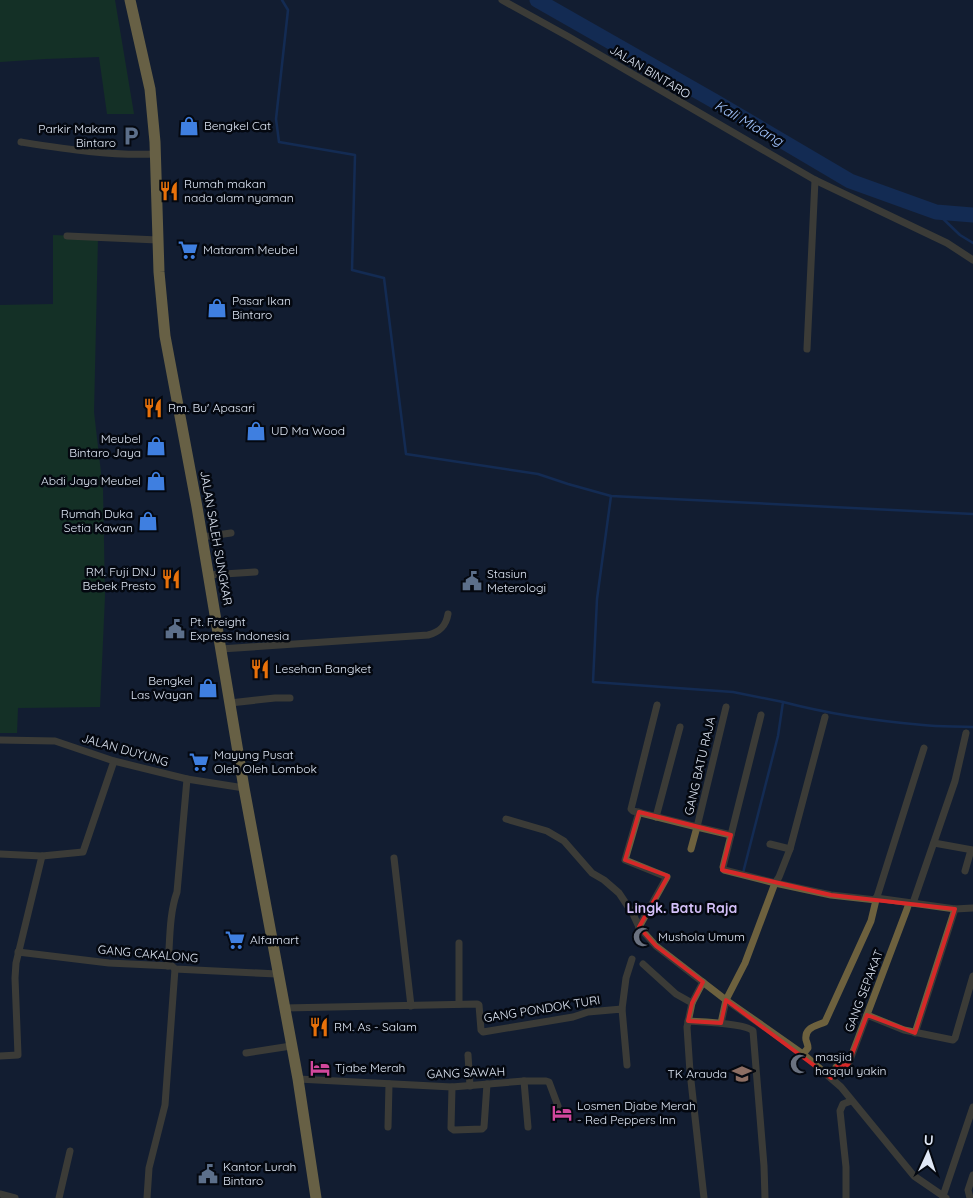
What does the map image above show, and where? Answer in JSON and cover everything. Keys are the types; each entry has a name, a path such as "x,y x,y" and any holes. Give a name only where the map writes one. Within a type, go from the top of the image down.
{"highway":[{"name":"JALAN SALEH SUNGKAR","path":"130,0 150,89 156,154 159,272 165,336 202,537 277,974 298,1079 316,1198"}],"street":[{"name":"JALAN BINTARO","path":"502,0 816,180 947,243 973,260"},
{"path":"21,142 97,153 156,154"},
{"path":"807,349 816,180"},
{"path":"67,236 158,240"},
{"path":"202,537 231,533"},
{"path":"208,575 255,572"},
{"path":"221,649 428,635 435,633 443,627 448,614"},
{"path":"230,703 290,698"},
{"path":"657,705 630,809 697,827 691,849"},
{"name":"GANG BATU RAJA","path":"726,707 697,827 731,835"},
{"path":"761,716 723,867 724,870 830,895 955,909 973,908"},
{"path":"721,1023 726,1000 745,963 790,849 825,717"},
{"path":"656,817 680,727"},
{"name":"GANG SEPAKAT","path":"831,1078 836,1067 848,1065 934,843 954,781 966,733"},
{"name":"JALAN DUYUNG","path":"0,740 55,742 114,761 187,779 244,788"},
{"path":"803,1054 808,1048 806,1035 809,1029 814,1025 825,1022 871,921 876,899 924,748"},
{"path":"0,854 42,856 84,852 114,761"},
{"path":"147,1198 150,1168 165,1105 172,912 177,892 187,779"},
{"path":"639,812 624,860 667,877 639,927"},
{"path":"506,819 547,831 564,841 592,873 619,892 639,927 656,946 726,1000 803,1054 831,1078 841,1087 914,1176 944,1197 973,1107"},
{"path":"934,843 972,850 965,871"},
{"path":"770,844 790,849"},
{"path":"0,1056 18,1055 15,978 18,952 42,856"},
{"path":"394,858 410,1006"},
{"path":"915,1033 955,909"},
{"path":"459,943 459,1004"},
{"name":"GANG CAKALONG","path":"18,952 109,963 277,974"},
{"path":"627,1065 622,1009 626,978 632,959"},
{"path":"643,964 676,994 692,1003"},
{"path":"867,1015 915,1033 950,1040 955,1038 973,976"},
{"path":"702,982 692,1003 688,1021 690,1072 704,1198"},
{"name":"GANG PONDOK TURI","path":"284,1008 479,1005 481,1030 483,1032 573,1017 594,1011 622,1009"},
{"path":"688,1021 721,1023 753,1031 765,1198"},
{"path":"246,1053 291,1046"},
{"path":"468,1055 470,1086"},
{"name":"GANG SAWAH","path":"298,1079 452,1087 524,1081 549,1082 558,1106"},
{"path":"524,1081 528,1127"},
{"path":"388,1084 388,1127"},
{"path":"452,1087 451,1128 454,1130 482,1130 484,1127 487,1084"},
{"path":"846,1198 846,1167 840,1111 843,1104 851,1101"},
{"path":"59,1198 70,1151"},
{"path":"970,1198 968,1190 973,1175"},
{"path":"0,1194 15,1198"}],"highlighted area":[{"path":"639,812 731,835 722,870 831,895 955,909 915,1033 867,1015 848,1065 837,1066 831,1078 726,1000 721,1023 688,1021 692,1003 703,982 656,946 639,927 668,876 625,860"}],"green space":[{"path":"0,0 115,0 134,114 107,114 99,57 0,62"},
{"path":"53,235 98,237 94,412 103,490 105,596 100,707 18,708 17,733 0,733 0,305 53,304"}],"waterway":[{"path":"282,0 288,10 276,119 279,142 355,155 352,270 384,278 406,454 538,474 611,496 973,514"},
{"name":"Kali Midang","path":"537,0 850,181 936,212 973,215"},
{"path":"936,212 960,235 973,243"},
{"path":"611,496 597,599 593,682 733,692 783,702 778,736 743,873"},
{"path":"783,702 870,719 929,726 973,727"}],"place":[{"name":"Bengkel Cat","path":"189,126"},
{"name":"Parkir Makam Bintaro","path":"131,136"},
{"name":"Rumah makan nada alam nyaman","path":"169,191"},
{"name":"Mataram Meubel","path":"188,250"},
{"name":"Pasar Ikan Bintaro","path":"217,308"},
{"name":"Rm. Bu' Apasari","path":"153,408"},
{"name":"UD Ma Wood","path":"256,431"},
{"name":"Meubel Bintaro Jaya","path":"156,446"},
{"name":"Abdi Jaya Meubel","path":"156,481"},
{"name":"Rumah Duka Setia Kawan","path":"148,521"},
{"name":"RM. Fuji DNJ Bebek Presto","path":"171,579"},
{"name":"Stasiun Meterologi","path":"472,581"},
{"name":"Pt. Freight Express Indonesia","path":"175,629"},
{"name":"Lesehan Bangket","path":"260,669"},
{"name":"Bengkel Las Wayan","path":"208,688"},
{"name":"Mayung Pusat Oleh Oleh Lombok","path":"199,762"},
{"name":"Mushola Umum","path":"643,937"},
{"name":"Alfamart","path":"235,940"},
{"name":"RM. As - Salam","path":"319,1027"},
{"name":"masjid haqqul yakin","path":"800,1064"},
{"name":"Tjabe Merah","path":"320,1068"},
{"name":"TK Arauda","path":"742,1074"},
{"name":"Losmen Djabe Merah - Red Peppers Inn","path":"562,1113"},
{"name":"Kantor Lurah Bintaro","path":"208,1174"}],"district":[{"name":"Lingk. Batu Raja","path":"682,908"}]}
